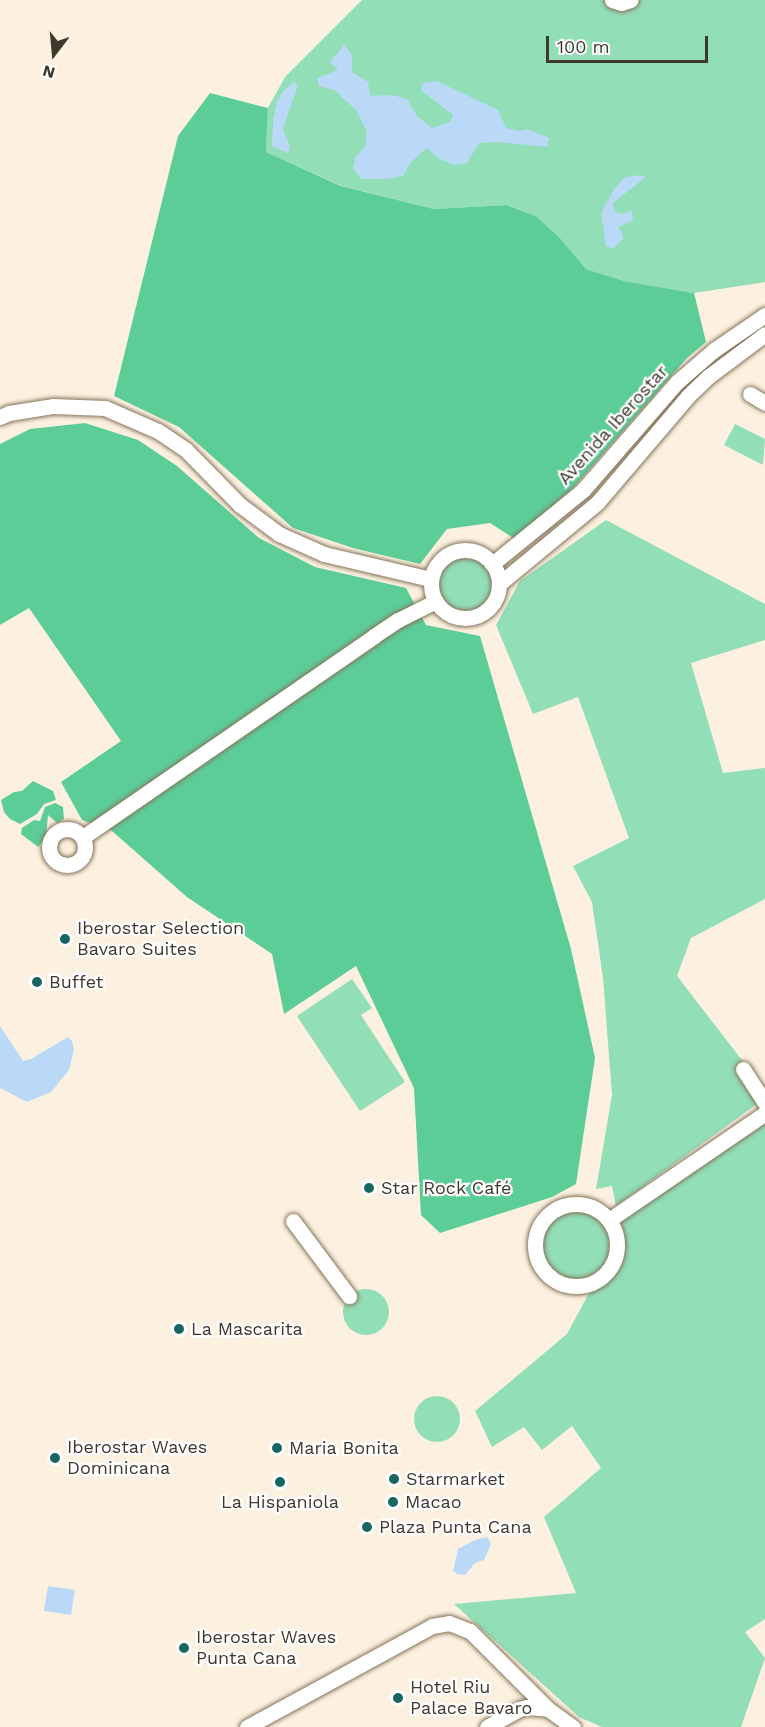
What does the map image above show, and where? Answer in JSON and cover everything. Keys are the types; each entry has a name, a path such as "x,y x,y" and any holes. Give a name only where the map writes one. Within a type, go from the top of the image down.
{"street":[{"path":"612,0 621,3 631,0"},
{"name":"Avenida Iberostar","path":"492,564 583,490 677,382 714,350 765,315"},
{"name":"Avenida Iberostar","path":"498,584 597,503 688,396 709,376 765,334"},
{"path":"750,394 765,403"},
{"path":"0,417 53,405 105,408 158,431 186,450 240,505 279,534 324,554 431,579"},
{"path":"462,550 484,556 492,564 498,584 492,604 474,616 452,615 436,601 431,579 441,559 462,550"},
{"path":"83,837 210,752 374,636 398,620 436,601"},
{"path":"743,1069 765,1104"},
{"path":"609,1220 765,1113"},
{"path":"582,1204 594,1208 609,1220 618,1242 613,1265 606,1274 585,1285 571,1286 558,1282 546,1274 535,1249 536,1235 549,1214 559,1207 582,1204"},
{"path":"293,1221 349,1296"},
{"path":"247,1727 432,1626 449,1623 470,1631 548,1709 573,1727"},
{"path":"487,1727 519,1709 548,1709"}],"green space":[{"path":"362,0 765,0 765,282 694,293 624,281 586,269 560,238 536,216 508,205 434,209 342,186 266,152 268,108 285,77"},
{"path":"210,93 268,108 266,152 341,186 434,209 507,205 536,216 560,238 586,269 624,281 694,293 706,342 687,358 572,489 515,539 490,523 447,529 420,564 353,548 293,528 179,427 114,396 178,136"},
{"path":"85,423 138,440 177,466 259,538 315,567 406,588 426,625 480,636 571,949 595,1058 576,1184 552,1197 440,1233 421,1215 414,1088 356,966 284,1014 272,954 187,897 112,831 82,820 61,782 121,741 29,608 0,625 0,444 30,429"},
{"path":"735,424 765,439 763,465 724,445"},
{"path":"606,520 765,604 765,640 691,663 723,773 765,768 765,899 691,938 677,976 765,1090 765,1098 616,1206 612,1186 596,1189 612,1095 603,978 592,902 573,866 629,838 578,697 533,714 496,625 520,581"},
{"path":"465,550 478,553 489,560 496,571 499,584 496,597 489,608 478,615 465,618 452,615 441,608 434,597 431,584 434,571 441,560 452,553"},
{"path":"33,781 53,791 56,800 44,804 37,814 20,824 10,819 4,812 1,800 14,792 22,791"},
{"path":"55,803 63,807 64,819 57,823 48,815 46,838 38,847 21,834 22,828 34,820 40,821 45,807"},
{"path":"352,979 372,1008 361,1015 405,1082 360,1111 297,1016"},
{"path":"765,1124 765,1619 745,1632 765,1658 741,1727 602,1727 579,1717 454,1604 576,1593 544,1517 601,1468 572,1426 542,1450 524,1427 492,1447 475,1411 567,1334 589,1293 607,1282 625,1243 620,1222"},
{"path":"576,1204 592,1207 605,1216 614,1229 617,1245 614,1261 605,1274 592,1283 576,1286 560,1283 547,1274 538,1261 535,1245 538,1229 547,1216 560,1207"},
{"path":"366,1289 382,1296 389,1312 382,1328 366,1335 350,1328 343,1312 350,1296"},
{"path":"437,1396 453,1403 460,1419 453,1435 437,1442 421,1435 414,1419 421,1403"}],"water":[{"path":"345,44 352,56 352,72 368,82 370,96 392,95 407,99 417,116 432,128 450,122 453,115 421,90 423,83 437,81 498,110 506,128 519,131 527,129 549,138 547,147 497,142 479,143 467,163 454,165 436,157 427,148 411,162 403,176 361,179 353,168 355,158 365,146 367,132 356,110 334,90 319,86 317,78 338,70 330,62"},
{"path":"294,82 298,85 283,129 290,146 288,153 272,146 273,120 282,92"},
{"path":"641,175 646,177 613,203 615,212 623,214 632,210 633,220 619,227 624,238 613,249 606,246 601,213 614,189 625,177"},
{"path":"0,1026 23,1061 31,1059 68,1037 72,1041 74,1049 69,1070 51,1092 27,1102 0,1088"},
{"path":"487,1537 491,1544 484,1560 475,1563 465,1575 453,1571 458,1549 475,1540"},
{"path":"48,1586 75,1590 71,1615 44,1611"}],"place":[{"name":"Iberostar Selection Bavaro Suites","path":"65,939"},
{"name":"Buffet","path":"37,982"},
{"name":"Star Rock Café","path":"369,1188"},
{"name":"La Mascarita","path":"179,1329"},
{"name":"Maria Bonita","path":"277,1448"},
{"name":"Iberostar Waves Dominicana","path":"55,1458"},
{"name":"Starmarket","path":"394,1479"},
{"name":"La Hispaniola","path":"280,1482"},
{"name":"Macao","path":"393,1502"},
{"name":"Plaza Punta Cana","path":"367,1527"},
{"name":"Iberostar Waves Punta Cana","path":"184,1648"},
{"name":"Hotel Riu Palace Bavaro","path":"398,1698"}]}
